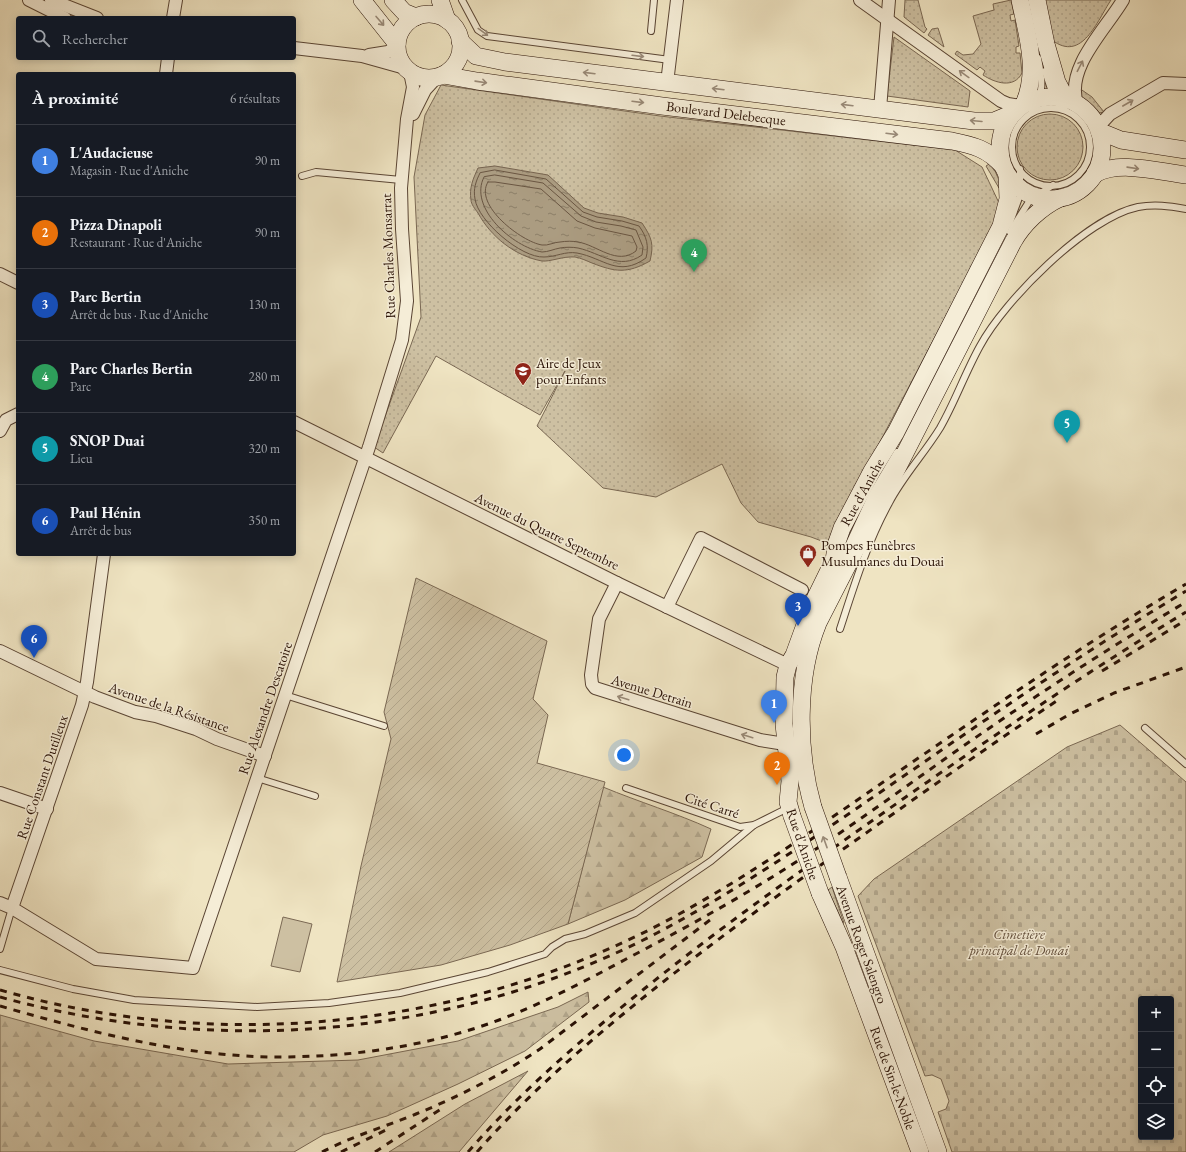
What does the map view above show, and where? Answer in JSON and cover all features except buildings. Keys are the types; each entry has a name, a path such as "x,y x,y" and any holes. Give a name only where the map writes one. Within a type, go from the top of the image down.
{"main road":[{"path":"362,0 397,45"},
{"path":"394,0 404,12 418,16 434,15 447,20"},
{"path":"430,0 418,16 404,26 398,36 397,45 400,59 408,70 425,78 440,76 452,69 458,60 460,42 457,31 447,20 440,0"},
{"path":"1010,170 1000,153 1000,140 1005,124 1022,109 1031,82 1031,60 1020,0"},
{"path":"1028,193 1047,199 1056,192 1079,191 1095,174 1102,154 1102,141 1098,129 1090,115 1060,101 1057,82 1046,44 1037,0"},
{"name":"Boulevard Delebecque","path":"460,42 471,53 481,58 981,122 994,121 1022,109 1060,101"},
{"name":"Boulevard Delebecque","path":"440,76 654,105 958,142 983,148 1010,170 1028,193"},
{"path":"1098,129 1121,140 1186,150"},
{"path":"1095,174 1107,169 1121,167 1186,176"},
{"name":"Rue d'Aniche","path":"829,886 800,811 789,773 785,744 784,688 813,603 834,560 837,542 848,516 872,471 896,432 1001,226 1008,199 1010,170"},
{"name":"Rue d'Aniche","path":"798,728 807,660 818,623 1013,242 1034,216 1050,204 1056,192"},
{"name":"Avenue Roger Salengro","path":"798,728 807,781 800,811 829,886 938,1152"},
{"name":"Rue de Sin-le-Noble","path":"829,886 844,947 920,1152"}],"street":[{"path":"29,0 61,16"},
{"path":"51,0 92,16"},
{"path":"173,16 176,0"},
{"path":"667,83 677,0"},
{"path":"860,0 1001,101 1022,109"},
{"path":"880,109 889,20 889,0"},
{"path":"1060,101 1074,89 1079,68 1123,0"},
{"path":"362,56 388,52 397,45"},
{"path":"296,48 362,56 408,70"},
{"path":"166,72 168,60"},
{"name":"Rue Charles Monsarrat","path":"364,458 400,350 406,321 407,290 402,229 401,180 413,87 408,70"},
{"name":"Rue Charles Monsarrat","path":"405,142 416,107 425,90 440,76"},
{"path":"1098,129 1110,114 1163,83 1186,84"},
{"path":"0,274 16,282"},
{"path":"0,431 6,420 16,415"},
{"name":"Avenue du Quatre Septembre","path":"296,423 617,583 793,664"},
{"name":"Rue Alexandre Descatoire","path":"12,908 96,959 193,968 364,458"},
{"path":"667,607 701,538 802,590"},
{"name":"Rue Constant Dutilleux","path":"12,908 47,809 85,693 104,556"},
{"name":"Avenue Detrain","path":"617,583 599,619 591,675 592,684 595,688 760,740 785,744"},
{"name":"Avenue de la Résistance","path":"0,651 85,693 135,712 156,716 196,729 217,739 265,756"},
{"path":"0,793 47,809"},
{"path":"0,903 12,908"}],"lane":[{"path":"462,0 478,30 487,36 670,60"},
{"path":"651,30 654,0"},
{"path":"1010,170 1056,192 1065,183 1076,177 1085,165 1089,154 1090,141 1086,129 1060,101 1042,76 1026,0"},
{"path":"1031,0 1048,81 1060,101"},
{"path":"1022,109 1048,108 1060,101"},
{"path":"302,176 316,172 401,180"},
{"path":"834,560 874,479 903,432 1018,204 1028,193"},
{"path":"800,811 794,798 794,775 789,723 789,687 793,664 802,652 810,627 852,534 878,482 907,434 1026,205 1028,193"},
{"path":"840,629 866,550 889,503 902,481 940,428 980,345 1000,316 1029,284 1084,234 1118,215 1137,208 1160,205 1186,209"},
{"path":"795,696 796,685"},
{"path":"285,695 384,726"},
{"path":"1145,728 1186,764"},
{"path":"257,778 315,796"},
{"name":"Cité Carré","path":"626,788 740,827 754,825 800,811"},
{"path":"0,970 73,989 134,1000 257,1008 329,1003 400,993 488,972 545,954 552,947 565,939 585,934 635,913 711,861 754,825"},
{"path":"829,886 926,1152"},
{"path":"829,886 931,1152"},
{"path":"0,949 12,908"}],"green space":[{"path":"905,0 918,0 925,27 927,29 924,33 904,17"},
{"path":"1011,0 1014,14 1010,15 1011,21 1015,20 1019,46 1016,47 1016,53 1020,53 1022,73 1019,78 1014,81 1004,83 988,78 983,75 985,71 980,67 977,70 955,54 957,51 963,55 973,54 981,44 973,16 994,10 993,4"},
{"path":"1045,0 1111,0 1088,36 1080,43 1072,46 1063,46 1052,40"},
{"path":"938,28 944,47 928,35 932,29"},
{"path":"894,37 970,91 968,107 887,96"},
{"path":"441,85 660,116 955,150 982,167 999,203 992,228 827,543 758,522 741,503 722,464 656,497 603,488 537,426 565,371 540,415 436,356 383,453 374,447 421,317 414,177 425,115"},
{"path":"1079,88 1092,97 1104,112 1099,113 1081,98"},
{"path":"1044,114 1056,114 1068,119 1078,129 1083,141 1081,160 1068,175 1056,180 1044,180 1032,175 1022,165 1017,153 1017,141 1022,129 1032,119"},
{"path":"989,164 995,171 1002,187 999,188 986,166"},
{"path":"416,578 547,641 533,699 548,715 537,763 605,782 568,924 510,945 441,965 337,982 361,866 391,739 384,712"},
{"name":"Cimetière principal de Douai","path":"1120,725 1186,782 1186,1152 952,1152 938,1112 946,1109 949,1101 941,1079 932,1075 925,1076 858,896 874,879 1067,747"},
{"path":"603,787 711,829 702,857 625,900 568,924"},
{"path":"832,887 844,923 828,890"},
{"path":"283,917 312,924 300,972 271,966"},
{"path":"588,992 589,1002 525,1051 458,1084 387,1116 323,1135 294,1152 0,1152 0,1015 94,1041 228,1064 358,1060 458,1041 558,1007"},
{"path":"528,1071 459,1152 389,1152 465,1104"}],"water":[{"path":"495,166 548,175 584,208 598,213 623,217 642,223 648,233 652,245 650,261 628,270 614,270 575,257 542,261 522,255 513,250 497,237 483,222 471,202 471,188 478,168"}],"railway":[{"path":"0,990 82,1009 165,1021 248,1025 331,1021 414,1009 495,990 574,963 651,929 739,879 1031,682 1186,584"},
{"path":"0,997 83,1016 166,1027 251,1031 335,1027 418,1015 500,996 580,968 657,933 724,895 757,875 1050,677 1186,591"},
{"path":"0,1006 103,1034 173,1048 243,1056 279,1057 334,1055 362,1052 418,1043 473,1029 516,1013 565,991 677,932 746,893 834,837 1053,685 1186,602"},
{"path":"468,1152 530,1087 597,1027 713,935 760,900 963,757 1051,698 1186,612"},
{"path":"1102,671 1186,620"},
{"path":"1036,734 1070,714 1114,693 1186,667"},
{"path":"477,1152 538,1089 603,1030 670,976 803,878 1061,698"},
{"path":"322,1152 345,1141 448,1100 511,1067 540,1049 710,920"},
{"path":"375,1152 444,1107"},
{"path":"341,1152 388,1129"}],"place":[{"name":"Parc Charles Bertin","path":"694,272"},
{"name":"Aire de Jeux pour Enfants","path":"523,386"},
{"name":"SNOP Duai","path":"1067,443"},
{"name":"Pompes Funèbres Musulmanes du Douai","path":"808,568"},
{"name":"Parc Bertin","path":"798,626"},
{"name":"Paul Hénin","path":"34,658"},
{"name":"L'Audacieuse","path":"774,723"},
{"name":"Pizza Dinapoli","path":"777,785"}]}
